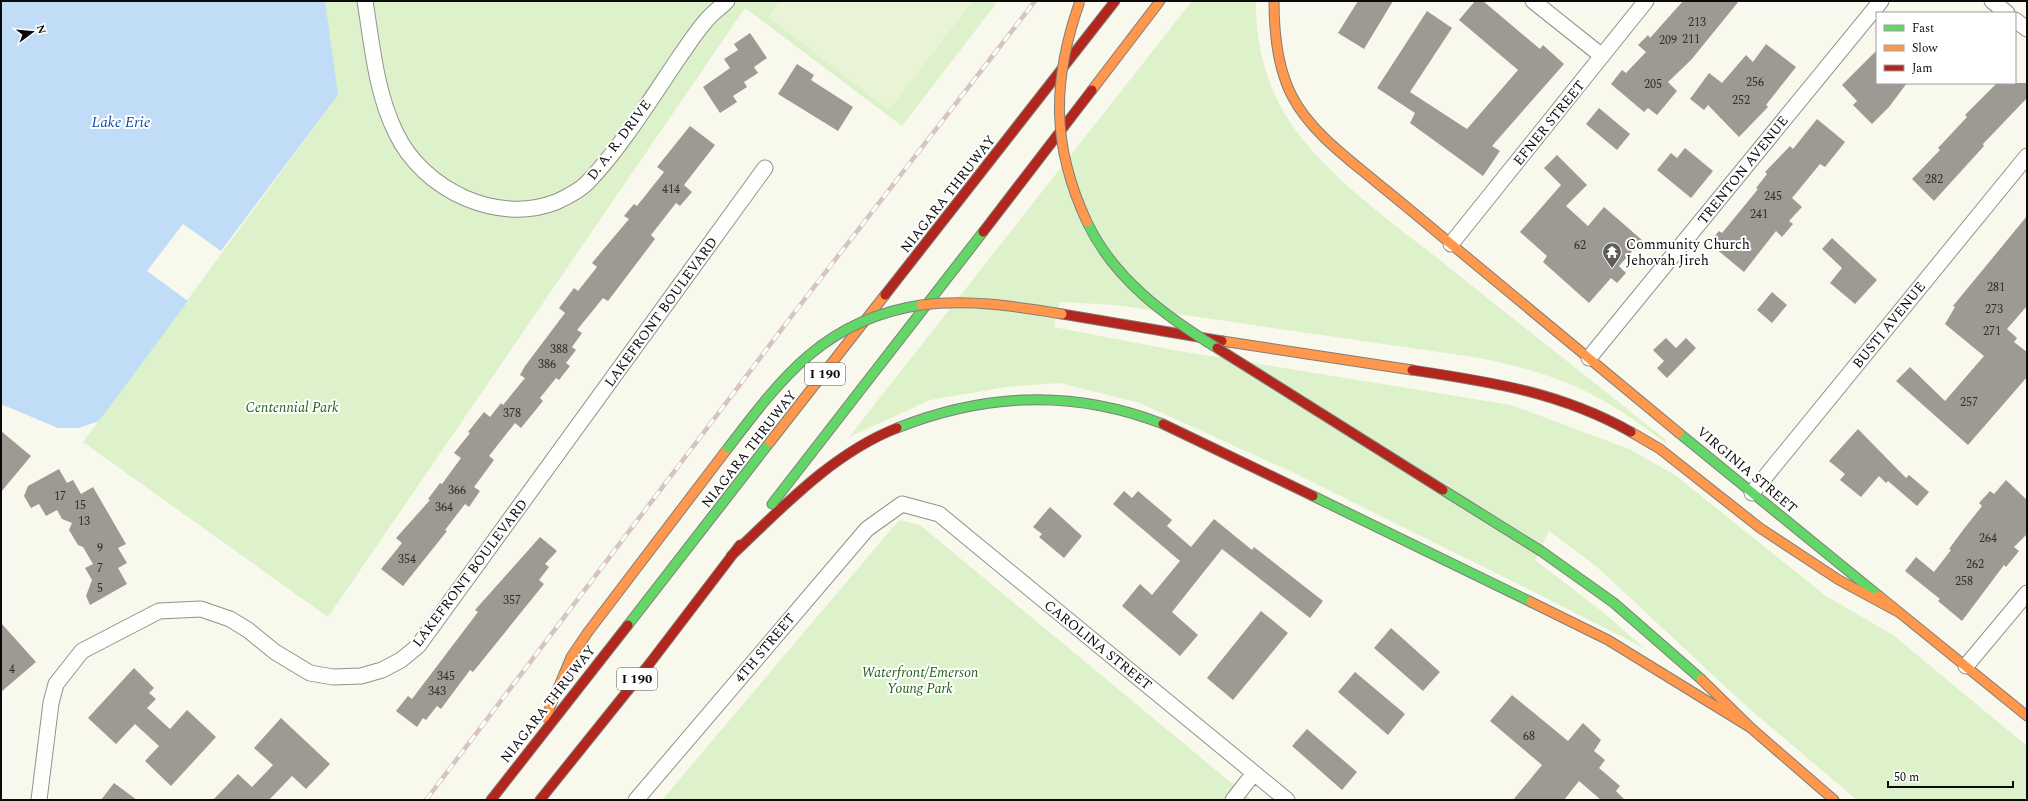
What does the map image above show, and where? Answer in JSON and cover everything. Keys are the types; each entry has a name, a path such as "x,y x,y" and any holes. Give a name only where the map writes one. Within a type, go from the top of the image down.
{"main road":[{"path":"1080,1 1067,36 1062,63 1058,105 1061,146 1075,195 1090,229 1113,262 1130,282 1174,321 1541,551 1614,603 1702,680 1751,728 1834,800"},
{"name":"NIAGARA THRUWAY","path":"491,800 1116,1"},
{"name":"I 190","path":"540,800 650,663 731,556 924,310 1160,1"},
{"name":"VIRGINIA STREET","path":"1274,1 1277,49 1282,71 1292,95 1304,114 1326,139 1752,493 2027,716"},
{"path":"533,745 571,657 588,632 728,448 790,370 814,350 862,323 887,313 911,307 946,302 993,304 1062,314 1270,349 1352,360 1507,385 1539,393 1579,407 1613,422 1660,449 1778,540 1839,580 1900,614"},
{"path":"731,556 771,518 833,465 890,431 908,423 946,411 996,402 1052,399 1082,401 1135,413 1158,420 1190,435 1608,640 1751,728"}],"street":[{"name":"D. A. R. DRIVE","path":"365,1 387,112 396,135 408,152 416,163 437,182 471,201 496,208 515,210 542,207 566,198 586,184 608,160 705,21 727,1"},
{"path":"1533,1 1602,56"},
{"name":"EFNER STREET","path":"1451,244 1646,1"},
{"name":"TRENTON AVENUE","path":"1589,358 1881,1"},
{"path":"1992,1 2006,12"},
{"path":"2016,21 2027,29"},
{"name":"BUSTI AVENUE","path":"1752,493 2027,156"},
{"name":"LAKEFRONT BOULEVARD","path":"39,800 51,703 56,684 82,651 159,611 201,609 230,619 248,630 275,652 310,674 333,677 361,676 382,670 401,660 418,646 765,168"},
{"name":"CAROLINA STREET","path":"902,504 939,514 1287,800"},
{"name":"4TH STREET","path":"636,800 867,529 902,504"},
{"path":"1966,666 2027,593"},
{"path":"1233,800 1254,773"}],"green space":[{"name":"Centennial Park","path":"321,1 998,1 902,126 745,8 328,617 83,442 332,103"},
{"path":"780,1 973,1 889,110 768,17"},
{"path":"1192,1 1256,1 1259,45 1272,88 1285,114 1299,135 1316,155 1335,175 1378,212 1666,440 1665,442 1612,406 1575,386 1512,365 1480,358 1116,305 1060,302 1054,327 1173,350 1511,405 1629,449 1675,475 1826,596 1893,635 2027,746 2027,800 1857,800 1745,705 1597,567 1549,531 1535,560 1604,613 1644,648 1294,473 1140,403 1060,383 1006,387 930,400 849,437"},
{"name":"Waterfront/Emerson Young Park","path":"899,520 920,525 1252,800 662,800"}],"water":[{"name":"Lake Erie","path":"1,1 325,1 338,95 221,251 183,224 147,271 188,301 99,421 79,428 58,428 1,404"}],"building":[{"path":"1358,1 1393,1 1364,49 1338,33"},
{"path":"1475,1 1483,1 1540,49 1543,45 1564,64 1492,146 1500,151 1483,176 1410,123 1415,113 1377,88 1427,11 1452,28 1410,92 1467,129 1518,70 1459,20"},
{"path":"1683,1 1739,1 1691,60 1668,82 1677,91 1657,115 1648,108 1644,112 1611,84 1622,70 1626,73 1646,52 1638,45 1648,35 1650,38"},
{"path":"750,33 767,58 754,67 758,73 744,82 747,87 733,96 737,102 720,113 703,87 730,68 724,59 738,50 734,44"},
{"path":"1766,44 1796,67 1766,105 1768,107 1739,137 1708,105 1704,110 1690,99 1709,73 1722,83 1746,55 1753,62"},
{"path":"1876,51 1876,84 1906,84 1889,107 1872,124 1853,105 1857,101 1842,85"},
{"path":"797,64 814,75 811,80 853,107 838,131 778,94"},
{"path":"2027,83 2027,98 1983,144 1984,146 1934,201 1912,179 1940,150 1938,148 1967,117 1965,115 1996,84"},
{"path":"1599,108 1630,134 1617,150 1586,124"},
{"path":"1817,119 1845,142 1825,167 1820,164 1792,198 1802,207 1789,221 1793,224 1782,237 1776,231 1744,272 1709,243 1719,231 1722,233 1758,189 1756,188 1767,174 1765,172 1790,146 1793,149"},
{"path":"690,126 715,145 684,185 692,192 680,206 676,203 651,235 655,239 608,301 603,298 577,330 582,333 572,347 576,350 566,363 570,366 559,380 556,378 540,398 543,401 521,428 515,423 489,456 494,460 474,487 480,491 469,507 465,504 445,530 447,531 403,586 381,569 402,543 396,538 430,500 428,499 440,483 442,484 461,458 454,453 484,412 490,417 501,403 503,405 525,378 520,375 525,366 565,313 559,308 574,288 578,291 597,267 592,263 629,219 624,216 634,204 637,206 664,172 657,167"},
{"path":"1685,148 1713,171 1691,198 1657,170 1671,153 1677,158"},
{"path":"1557,155 1587,185 1566,206 1588,226 1604,207 1642,240 1619,266 1626,273 1617,283 1611,278 1589,303 1543,262 1547,256 1520,232 1561,185 1544,168"},
{"path":"2027,216 2027,306 2007,329 2017,338 2014,342 2027,352 2027,377 1968,445 1896,381 1910,367 1945,401 1984,356 1945,324 1955,307 1953,306"},
{"path":"1832,238 1877,280 1855,304 1830,283 1842,268 1822,249"},
{"path":"1772,292 1787,305 1772,323 1757,310"},
{"path":"1666,338 1676,348 1686,338 1696,348 1667,378 1657,368 1664,361 1653,350"},
{"path":"1858,429 1906,478 1909,475 1929,492 1917,506 1888,481 1886,483 1879,476 1861,497 1840,480 1845,474 1829,461"},
{"path":"1,431 31,456 1,492"},
{"path":"59,469 67,483 73,480 81,494 93,487 126,544 118,548 127,563 118,568 127,584 90,605 86,596 92,580 85,568 93,564 83,547 78,545 69,530 72,523 62,519 57,510 46,516 39,504 31,508 24,496 28,486"},
{"path":"2006,480 2027,500 2027,534 2014,547 2019,551 2006,567 2004,565 1962,621 1938,601 1940,599 1905,571 1916,557 1934,572 1951,550 1949,549 1982,506 1979,503 1990,491 1994,494"},
{"path":"1124,491 1132,498 1138,491 1172,520 1167,526 1191,547 1214,519 1252,550 1254,547 1323,601 1310,618 1222,549 1172,612 1198,635 1180,656 1122,606 1140,584 1152,595 1180,561 1113,504"},
{"path":"1050,507 1082,536 1064,558 1039,537 1042,534 1033,527"},
{"path":"540,537 557,551 545,564 549,567 539,580 544,584 473,672 470,670 441,709 437,706 426,720 423,718 417,727 396,711 408,696 412,699 478,612 475,610"},
{"path":"1261,611 1288,633 1233,700 1207,678"},
{"path":"1,623 36,662 1,692"},
{"path":"1391,628 1440,672 1423,691 1374,648"},
{"path":"134,668 154,688 149,693 156,699 147,708 170,729 187,710 216,737 171,786 145,761 159,746 135,724 116,744 88,718"},
{"path":"1355,672 1405,714 1388,735 1338,692"},
{"path":"1512,695 1568,741 1583,723 1601,740 1594,751 1605,760 1599,768 1620,786 1616,791 1625,800 1601,800 1579,781 1564,800 1513,800 1542,765 1490,721"},
{"path":"281,718 330,764 306,789 292,776 269,800 213,800 238,774 252,787 273,765 254,748"},
{"path":"1307,729 1357,772 1342,790 1292,746"},
{"path":"114,783 137,800 101,800"}],"railway":[{"path":"426,800 794,313 1035,1"}],"traffic: fast":[{"path":"1087,222 1111,261 1126,278 1160,309 1217,348"},
{"path":"772,504 983,232"},
{"path":"728,448 788,375 809,355 832,338 858,323 888,312 921,305"},
{"path":"897,428 930,416 963,408 996,402 1030,400 1063,401 1096,405 1130,413 1163,424"},
{"path":"1679,433 1879,596"},
{"path":"628,625 770,442"},
{"path":"1443,490 1541,551"},
{"path":"1313,496 1531,602"},
{"path":"1541,551 1614,603 1701,679"}],"traffic: slow":[{"path":"1080,1 1064,58 1060,85 1060,112 1062,139 1067,166 1075,194 1087,222"},
{"path":"1092,90 1160,1"},
{"path":"1274,1 1277,50 1283,73 1292,96 1308,121 1341,153 1451,244"},
{"path":"1451,244 1679,433"},
{"path":"770,442 885,295"},
{"path":"921,305 939,303 992,304 1062,314"},
{"path":"1222,341 1412,370"},
{"path":"1631,432 1660,449 1760,528 1839,580 1900,613"},
{"path":"546,717 571,657 588,632 728,448"},
{"path":"1879,596 2027,716"},
{"path":"1531,602 1608,640 1751,728"},
{"path":"1701,679 1751,728 1834,800"}],"traffic: jam":[{"path":"885,295 1115,1"},
{"path":"983,232 1092,90"},
{"path":"1062,314 1222,341"},
{"path":"1217,348 1443,490"},
{"path":"1412,370 1470,379 1524,390 1578,407 1631,432"},
{"path":"1163,424 1313,496"},
{"path":"731,556 808,484 850,452 897,428"},
{"path":"540,800 650,663 740,545"},
{"path":"491,800 628,625"}],"place":[{"name":"Community Church Jehovah Jireh","path":"1612,269"}]}
